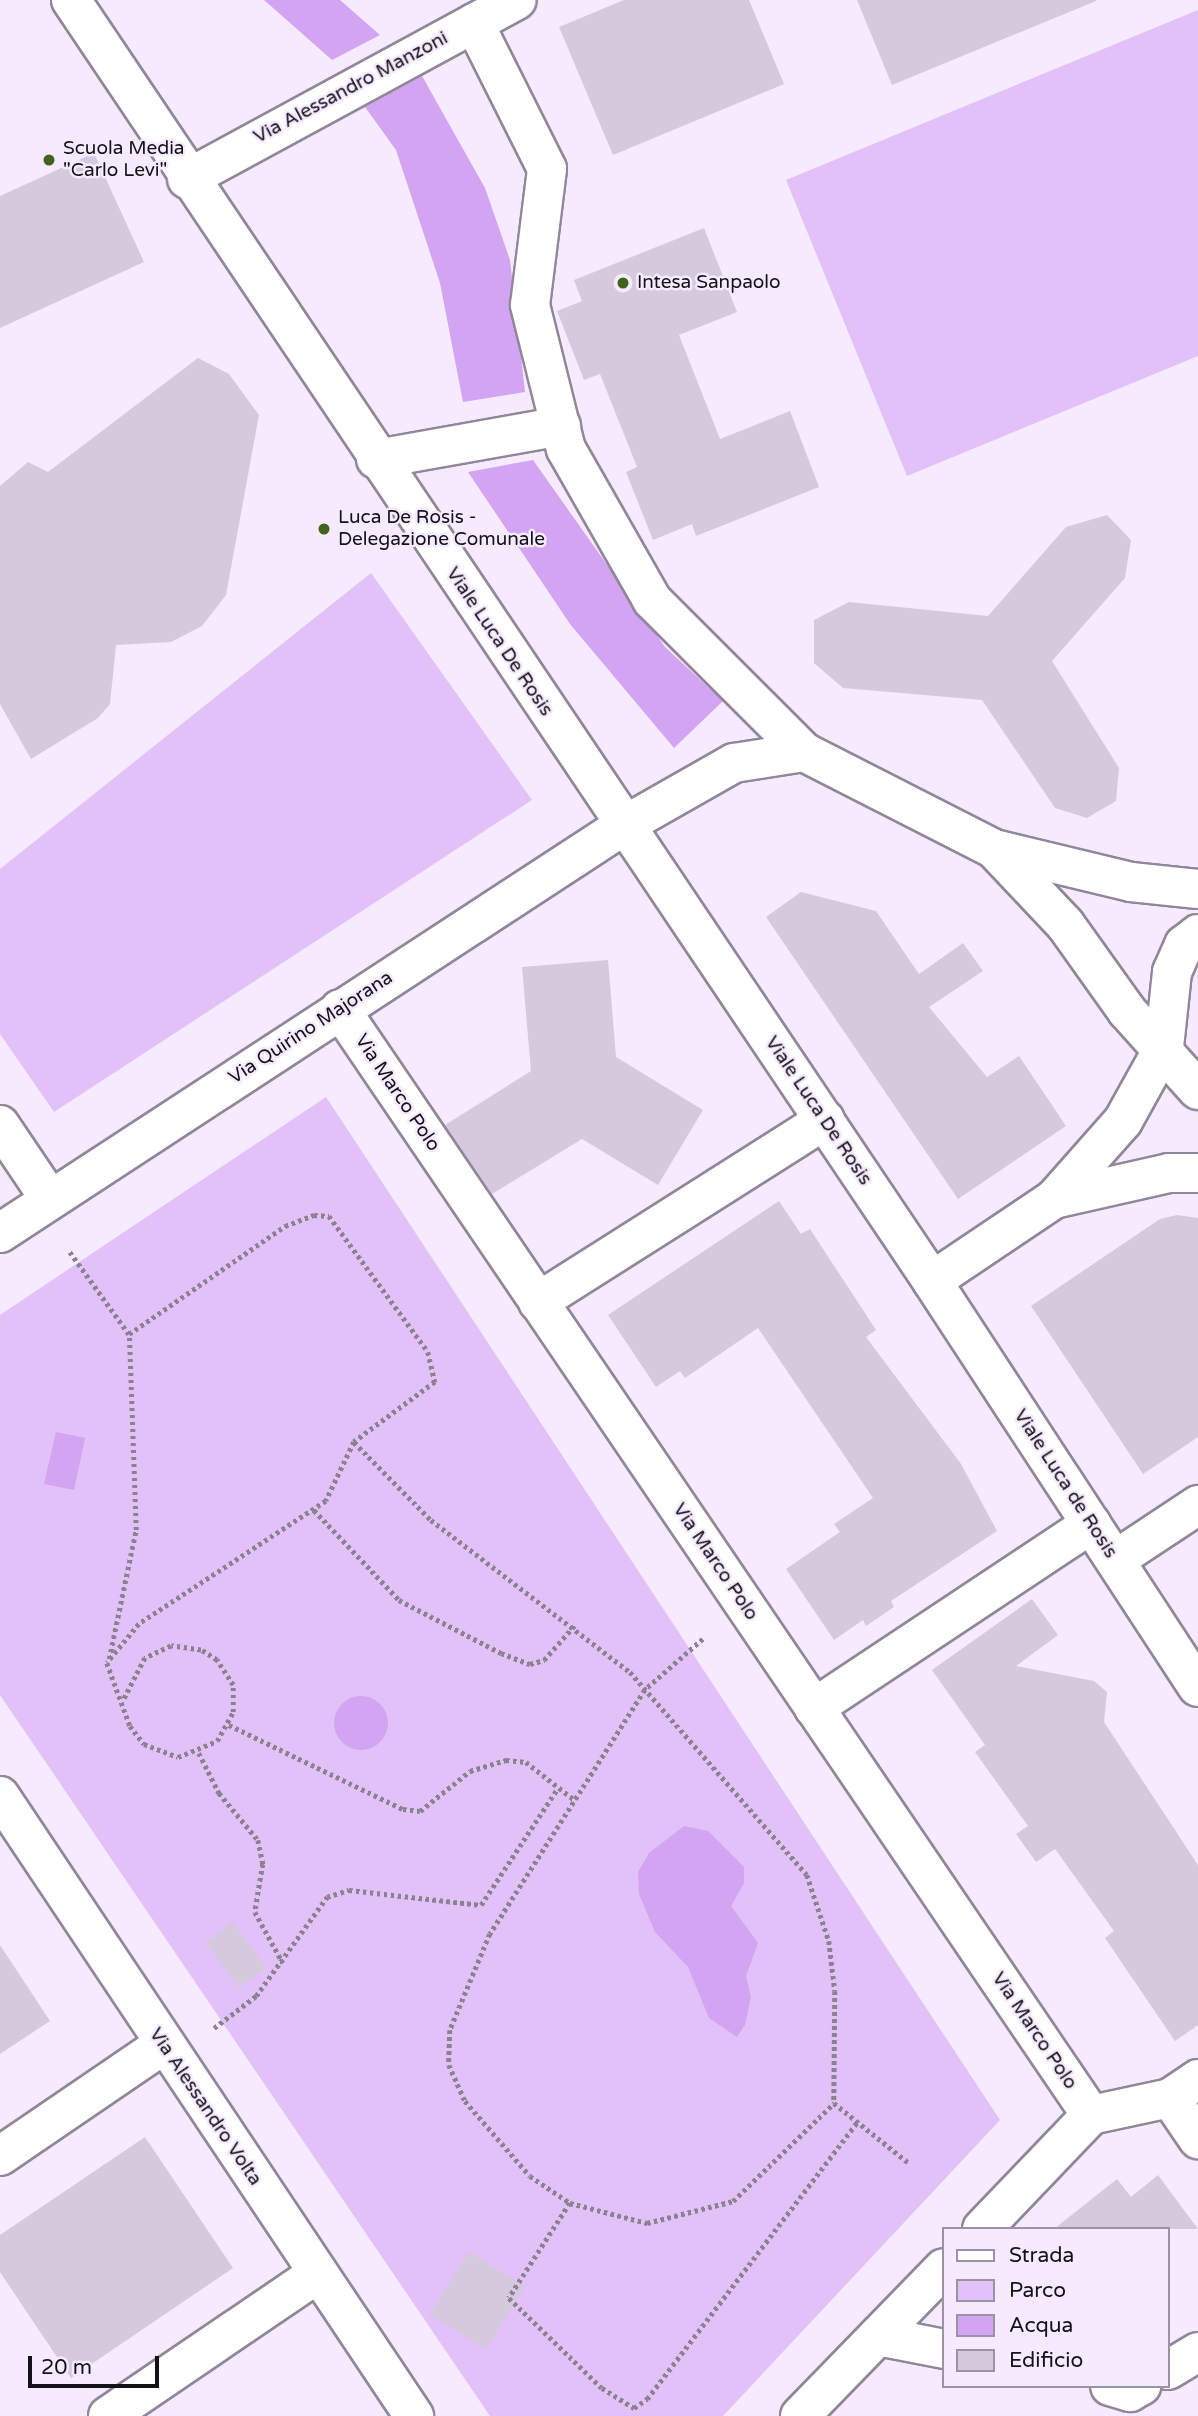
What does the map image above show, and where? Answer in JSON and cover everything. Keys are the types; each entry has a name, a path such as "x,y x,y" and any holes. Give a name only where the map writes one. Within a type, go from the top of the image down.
{"street":[{"name":"Viale Luca De Rosis","path":"71,0 187,178 932,1282"},
{"name":"Via Alessandro Manzoni","path":"187,178 516,0"},
{"path":"474,23 547,169 530,305 566,449 652,600 804,752 994,849 1131,882 1198,889"},
{"path":"376,459 561,426"},
{"name":"Via Quirino Majorana","path":"0,1233 623,826 734,764 804,752"},
{"path":"994,849 1065,924 1127,1011 1164,1047 1198,1090"},
{"path":"932,1282 1054,1199 1123,1121 1164,1047 1172,972 1184,945 1198,934"},
{"name":"Via Marco Polo","path":"340,1009 1091,2115"},
{"path":"538,1302 825,1120"},
{"path":"0,1125 50,1199"},
{"path":"1054,1199 1169,1173 1198,1173"},
{"name":"Viale Luca de Rosis","path":"932,1282 1198,1687"},
{"path":"1115,1560 1198,1505"},
{"path":"814,1708 1091,1524"},
{"name":"Via Alessandro Volta","path":"0,1796 163,2045 414,2416"},
{"path":"0,2155 163,2045"},
{"path":"984,2227 1091,2115 1184,2089 1198,2139"},
{"path":"800,2416 942,2270"},
{"path":"108,2416 317,2274"},
{"path":"877,2336 942,2349"},
{"path":"1170,2369 1198,2352"},
{"path":"1117,2388 1130,2392 1137,2388"}],"path":[{"path":"107,1663 139,1624 326,1502 354,1442 435,1382 428,1352 329,1216 314,1214 285,1226 129,1334"},
{"path":"70,1252 129,1334 136,1530 107,1663 124,1699 130,1726 144,1744 178,1757 199,1753 229,1725 233,1685 216,1660 201,1650 171,1646 145,1658 124,1699"},
{"path":"354,1442 431,1520 575,1625 645,1690 807,1875 829,1941 835,1991 834,2103 733,2201 647,2223 570,2203 530,2176 465,2101 449,2065 450,2030 491,1934 645,1690 703,1639"},
{"path":"313,1510 399,1600 501,1653 530,1664 544,1660 575,1625"},
{"path":"229,1725 403,1810 420,1811 470,1771 506,1760 526,1762 576,1801"},
{"path":"199,1753 219,1793 258,1840 263,1864 256,1912 284,1964"},
{"path":"214,2028 256,1996 284,1964 327,1897 349,1889 481,1905 558,1788"},
{"path":"834,2103 909,2163"},
{"path":"570,2203 509,2298 602,2388 634,2408 647,2399 858,2121"}],"green space":[{"path":"1198,10 1198,356 907,476 786,180"},
{"path":"371,573 532,800 54,1112 0,1034 0,869"},
{"path":"326,1097 1000,2120 723,2416 490,2416 0,1695 0,1315"}],"water":[{"path":"264,0 340,0 380,35 332,60"},
{"path":"422,76 485,188 510,260 525,392 463,402 440,283 396,150 365,107"},
{"path":"533,460 665,647 723,701 674,748 570,624 468,472"},
{"path":"56,1432 85,1438 74,1490 44,1484"},
{"path":"361,1696 380,1704 388,1723 380,1742 361,1750 342,1742 334,1723 342,1704"},
{"path":"684,1826 708,1831 744,1867 744,1883 731,1906 758,1943 746,1976 751,1997 745,2025 737,2037 709,2018 688,1967 655,1932 639,1894 638,1872 649,1853"}],"building":[{"path":"624,0 749,0 784,84 613,155 559,27"},
{"path":"857,0 1096,0 1096,1 892,85"},
{"path":"94,153 144,262 0,328 0,196"},
{"path":"704,228 737,312 679,335 720,439 790,411 819,487 696,536 692,524 653,540 626,472 637,467 600,374 584,380 557,311 582,301 574,280"},
{"path":"198,358 229,374 259,415 226,595 202,626 171,642 116,645 110,704 98,718 31,759 0,704 0,486 28,462 48,472"},
{"path":"1107,515 1131,540 1125,578 1052,661 1119,768 1116,801 1087,818 1055,808 982,700 843,688 814,663 814,620 849,602 988,616 1066,527"},
{"path":"801,892 876,911 919,974 963,943 983,971 929,1007 987,1077 1019,1056 1066,1126 958,1199 766,917"},
{"path":"608,960 616,1057 703,1110 658,1185 582,1139 492,1194 445,1125 531,1071 522,967"},
{"path":"779,1201 801,1234 810,1229 876,1330 866,1337 961,1464 997,1531 891,1601 894,1607 866,1626 863,1620 834,1640 786,1569 840,1532 834,1524 873,1498 758,1328 685,1378 680,1371 656,1387 608,1315"},
{"path":"1177,1215 1198,1218 1198,1437 1143,1474 1031,1306 1160,1219"},
{"path":"1032,1599 1058,1635 1016,1666 1094,1681 1107,1692 1104,1722 1198,1865 1198,2025 1175,2041 1105,1938 1114,1931 1055,1849 1036,1862 1016,1834 1028,1826 975,1752 985,1745 932,1670"},
{"path":"233,1922 266,1968 239,1988 206,1943"},
{"path":"0,1945 50,2021 0,2054"},
{"path":"145,2137 233,2268 71,2378 0,2272 0,2235"},
{"path":"1158,2175 1198,2229 1057,2227 1117,2179 1131,2197"},
{"path":"469,2252 525,2286 486,2349 430,2315"}],"place":[{"name":"Scuola Media \"Carlo Levi\"","path":"49,160"},
{"name":"Intesa Sanpaolo","path":"623,283"},
{"name":"Luca De Rosis - Delegazione Comunale","path":"324,529"}]}
